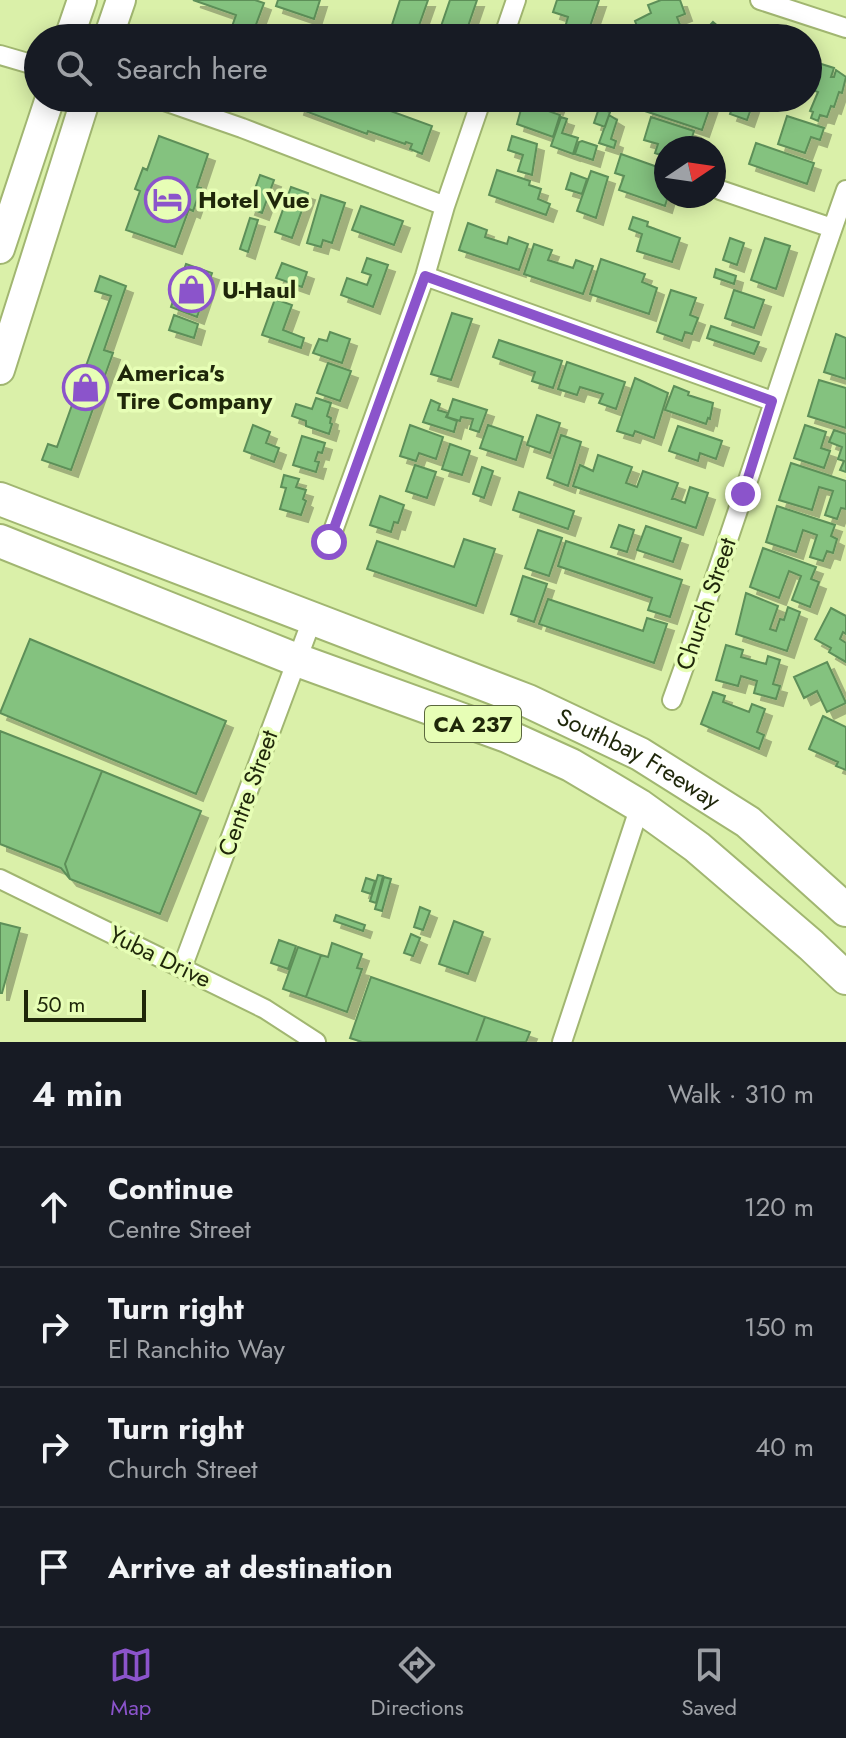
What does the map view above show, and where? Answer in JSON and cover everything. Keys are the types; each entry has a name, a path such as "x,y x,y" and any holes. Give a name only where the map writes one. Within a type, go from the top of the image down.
{"highway":[{"name":"Southbay Freeway","path":"0,499 313,617 528,701 596,731 651,761 748,822 846,910"},
{"name":"CA 237","path":"0,541 297,660 507,736 571,765 640,806"},
{"name":"Southbay Freeway","path":"640,806 697,847 846,978"},
{"path":"748,822 846,879"}],"main road":[{"path":"74,24 82,0"},
{"path":"113,24 121,0"},
{"path":"0,249 45,112"},
{"path":"0,370 82,112"}],"street":[{"path":"508,24 516,0"},
{"path":"760,0 846,28"},
{"path":"0,55 24,62"},
{"path":"196,112 445,206"},
{"path":"329,542 425,276 477,112"},
{"name":"Church Street","path":"672,700 715,583 772,401 846,190"},
{"path":"726,192 832,228"},
{"path":"425,276 772,401"},
{"name":"Centre Street","path":"182,968 313,617"},
{"path":"562,1042 640,806"},
{"name":"Yuba Drive","path":"0,879 265,1009 316,1042"}],"building":[{"path":"193,0 255,0 264,3 256,24 233,24 236,15"},
{"path":"278,0 320,0 314,19 276,6"},
{"path":"400,0 428,0 420,24 392,24"},
{"path":"450,0 477,0 469,24 442,24"},
{"path":"557,0 599,0 591,24 566,24 568,17 553,12"},
{"path":"661,0 680,0 685,14 677,17 680,24 636,24 635,21 651,13 648,5"},
{"path":"822,64 834,68 831,77 834,77 836,70 846,77 842,93 839,92 827,117 820,115 818,121 811,118 813,112 822,112"},
{"path":"308,112 394,112 432,126 422,154 410,149 412,144 368,131 367,134"},
{"path":"520,112 560,115 553,137 517,124"},
{"path":"598,112 610,112 605,127 594,123"},
{"path":"648,112 708,112 702,130"},
{"path":"731,112 750,112 747,120"},
{"path":"609,115 617,120 611,139 616,141 614,148 599,143"},
{"path":"787,116 824,128 820,140 811,137 805,153 778,144"},
{"path":"561,117 567,119 562,133 578,138 573,154 551,146"},
{"path":"651,117 694,131 692,136 654,136 654,143 644,140"},
{"name":"Hotel Vue","path":"159,136 208,154 193,211 189,209 175,247 126,230 140,191 135,189 143,168 147,170"},
{"path":"512,136 537,144 532,175 518,171 523,155 508,150"},
{"path":"582,141 597,146 593,160 575,154"},
{"path":"756,143 814,163 807,184 749,164"},
{"path":"621,154 654,166 654,202 619,190 624,176 615,173"},
{"path":"497,170 530,181 529,185 541,189 538,199 550,204 546,215 489,195"},
{"path":"591,171 608,177 596,218 577,211"},
{"path":"571,173 587,179 582,194 566,189"},
{"path":"260,175 274,180 262,213 248,208"},
{"path":"291,187 308,193 292,238 275,232"},
{"path":"321,195 345,203 332,243 323,240 321,247 307,243"},
{"path":"361,206 403,221 394,245 352,230"},
{"path":"633,217 648,222 647,226 680,238 672,262 637,251 642,234 629,229"},
{"path":"250,218 258,220 248,252 240,249"},
{"path":"468,223 487,230 485,237 507,244 509,237 528,244 519,270 459,250"},
{"path":"730,238 744,243 737,265 723,260"},
{"path":"765,238 790,246 776,289 751,280"},
{"path":"534,244 552,250 548,260 573,268 576,260 593,266 583,294 524,274"},
{"path":"367,258 388,265 373,307 341,295 347,278 367,285 371,275 362,272"},
{"path":"601,259 645,274 642,282 657,288 649,314 590,294"},
{"path":"282,263 307,272 302,287 276,278"},
{"name":"U-Haul","path":"186,264 212,273 197,317 171,307"},
{"path":"716,269 736,276 734,284 714,277"},
{"path":"100,276 126,286 104,350 113,353 71,470 42,460 48,444 57,447 111,296 95,291"},
{"path":"671,290 696,298 690,315 698,318 692,334 685,332 682,341 657,332"},
{"path":"734,290 764,300 754,328 725,318"},
{"path":"275,299 292,305 283,330 304,338 301,348 262,335"},
{"path":"452,313 472,319 451,380 431,374"},
{"path":"174,315 198,324 194,338 169,330"},
{"path":"711,326 759,342 754,354 707,338"},
{"path":"330,332 350,339 342,363 313,353 319,339 327,341"},
{"path":"836,334 846,338 846,379 824,372"},
{"path":"499,340 562,361 553,388 532,381 535,372 493,357"},
{"path":"567,362 625,382 616,409 599,403 603,394 580,387 577,395 558,389"},
{"path":"328,363 351,371 340,401 317,393"},
{"path":"635,378 668,393 654,438 635,431 633,436 617,431"},
{"path":"819,380 846,388 846,428 808,416"},
{"path":"674,386 689,392 688,395 713,403 706,424 665,410"},
{"path":"316,398 331,403 327,416 332,424 329,434 306,426 306,421 292,416 296,404 312,409"},
{"path":"453,399 487,410 479,432 470,429 473,419 461,417 460,421 447,417"},
{"path":"431,400 440,404 438,410 448,413 446,417 457,421 454,432 423,422"},
{"path":"537,415 560,423 550,453 527,445"},
{"path":"253,425 270,432 266,443 279,448 274,462 244,451"},
{"path":"410,425 443,437 436,459 419,453 416,461 400,456"},
{"path":"488,425 523,437 516,460 480,448"},
{"path":"805,425 826,432 821,448 830,451 824,468 794,458"},
{"path":"678,426 722,441 716,459 700,453 698,461 669,451"},
{"path":"834,430 846,434 846,472 840,470 844,461 838,459 842,447 829,442"},
{"path":"561,435 581,442 568,486 547,478"},
{"path":"302,436 325,443 315,461 319,462 316,472 293,465"},
{"path":"450,444 470,451 462,475 442,469"},
{"path":"598,455 632,467 626,483 637,487 643,471 678,483 672,499 685,503 690,487 708,493 696,528 573,486 580,465 593,471"},
{"path":"791,463 846,481 846,509 841,508 837,519 825,515 833,491 819,487 812,510 779,500"},
{"path":"415,465 436,472 427,498 406,491"},
{"path":"482,467 493,471 484,498 473,494"},
{"path":"284,475 299,479 296,487 306,490 301,515 280,509 286,488 281,487"},
{"path":"519,492 574,511 568,529 513,510"},
{"path":"380,496 404,505 398,523 394,522 391,532 370,525"},
{"path":"777,506 835,525 831,536 837,539 833,553 827,551 823,561 810,557 817,535 803,530 796,552 766,542"},
{"path":"619,525 634,530 627,552 611,547"},
{"path":"646,526 681,538 673,562 637,550"},
{"path":"538,530 562,538 549,576 525,568"},
{"path":"464,539 495,549 476,606 367,569 377,541 454,567"},
{"path":"566,541 682,580 670,617 648,610 652,598 558,566"},
{"path":"763,548 816,567 811,579 819,582 810,607 792,600 801,576 789,571 779,598 750,587"},
{"path":"523,576 547,584 534,622 511,614"},
{"path":"746,593 778,606 770,629 776,631 788,607 800,612 787,651 736,634"},
{"path":"548,599 643,631 647,618 667,624 654,663 539,624"},
{"path":"831,608 846,616 846,634 843,632 840,639 846,643 846,662 815,639"},
{"path":"30,639 226,721 196,794 0,713"},
{"path":"726,645 743,650 741,657 766,664 768,656 780,660 773,684 780,686 776,699 754,693 757,681 741,676 738,686 716,680"},
{"path":"827,662 846,703 827,712 817,691 804,698 794,677"},
{"path":"713,692 725,696 723,702 749,712 752,704 765,709 757,732 764,735 759,749 701,724"},
{"path":"823,716 846,727 846,770 836,766 838,762 809,749"},
{"path":"0,731 102,771 65,864 70,879 61,868 0,844"},
{"path":"102,771 201,811 160,914 70,879 65,864"},
{"path":"378,875 383,876 376,903 370,901"},
{"path":"384,877 391,879 382,911 375,909"},
{"path":"366,878 375,881 371,894 362,891"},
{"path":"420,907 430,911 423,930 414,927"},
{"path":"336,915 365,925 363,931 334,921"},
{"path":"454,921 483,932 468,974 439,964"},
{"path":"0,923 20,928 2,993 0,993"},
{"path":"411,934 420,938 413,956 404,953"},
{"path":"279,940 296,946 288,969 271,963"},
{"path":"332,943 362,954 357,968 362,969 347,1012 306,997 321,955 328,957"},
{"path":"298,947 321,955 306,997 283,989"},
{"path":"371,977 485,1017 476,1042 362,1042 350,1038"},
{"path":"485,1017 530,1032 526,1042 476,1042"}],"place":[{"name":"Hotel Vue","path":"167,200"},
{"name":"U-Haul","path":"191,290"},
{"name":"America's Tire Company","path":"86,387"}],"route":[{"path":"329,542 425,276 772,401 743,494"}]}
